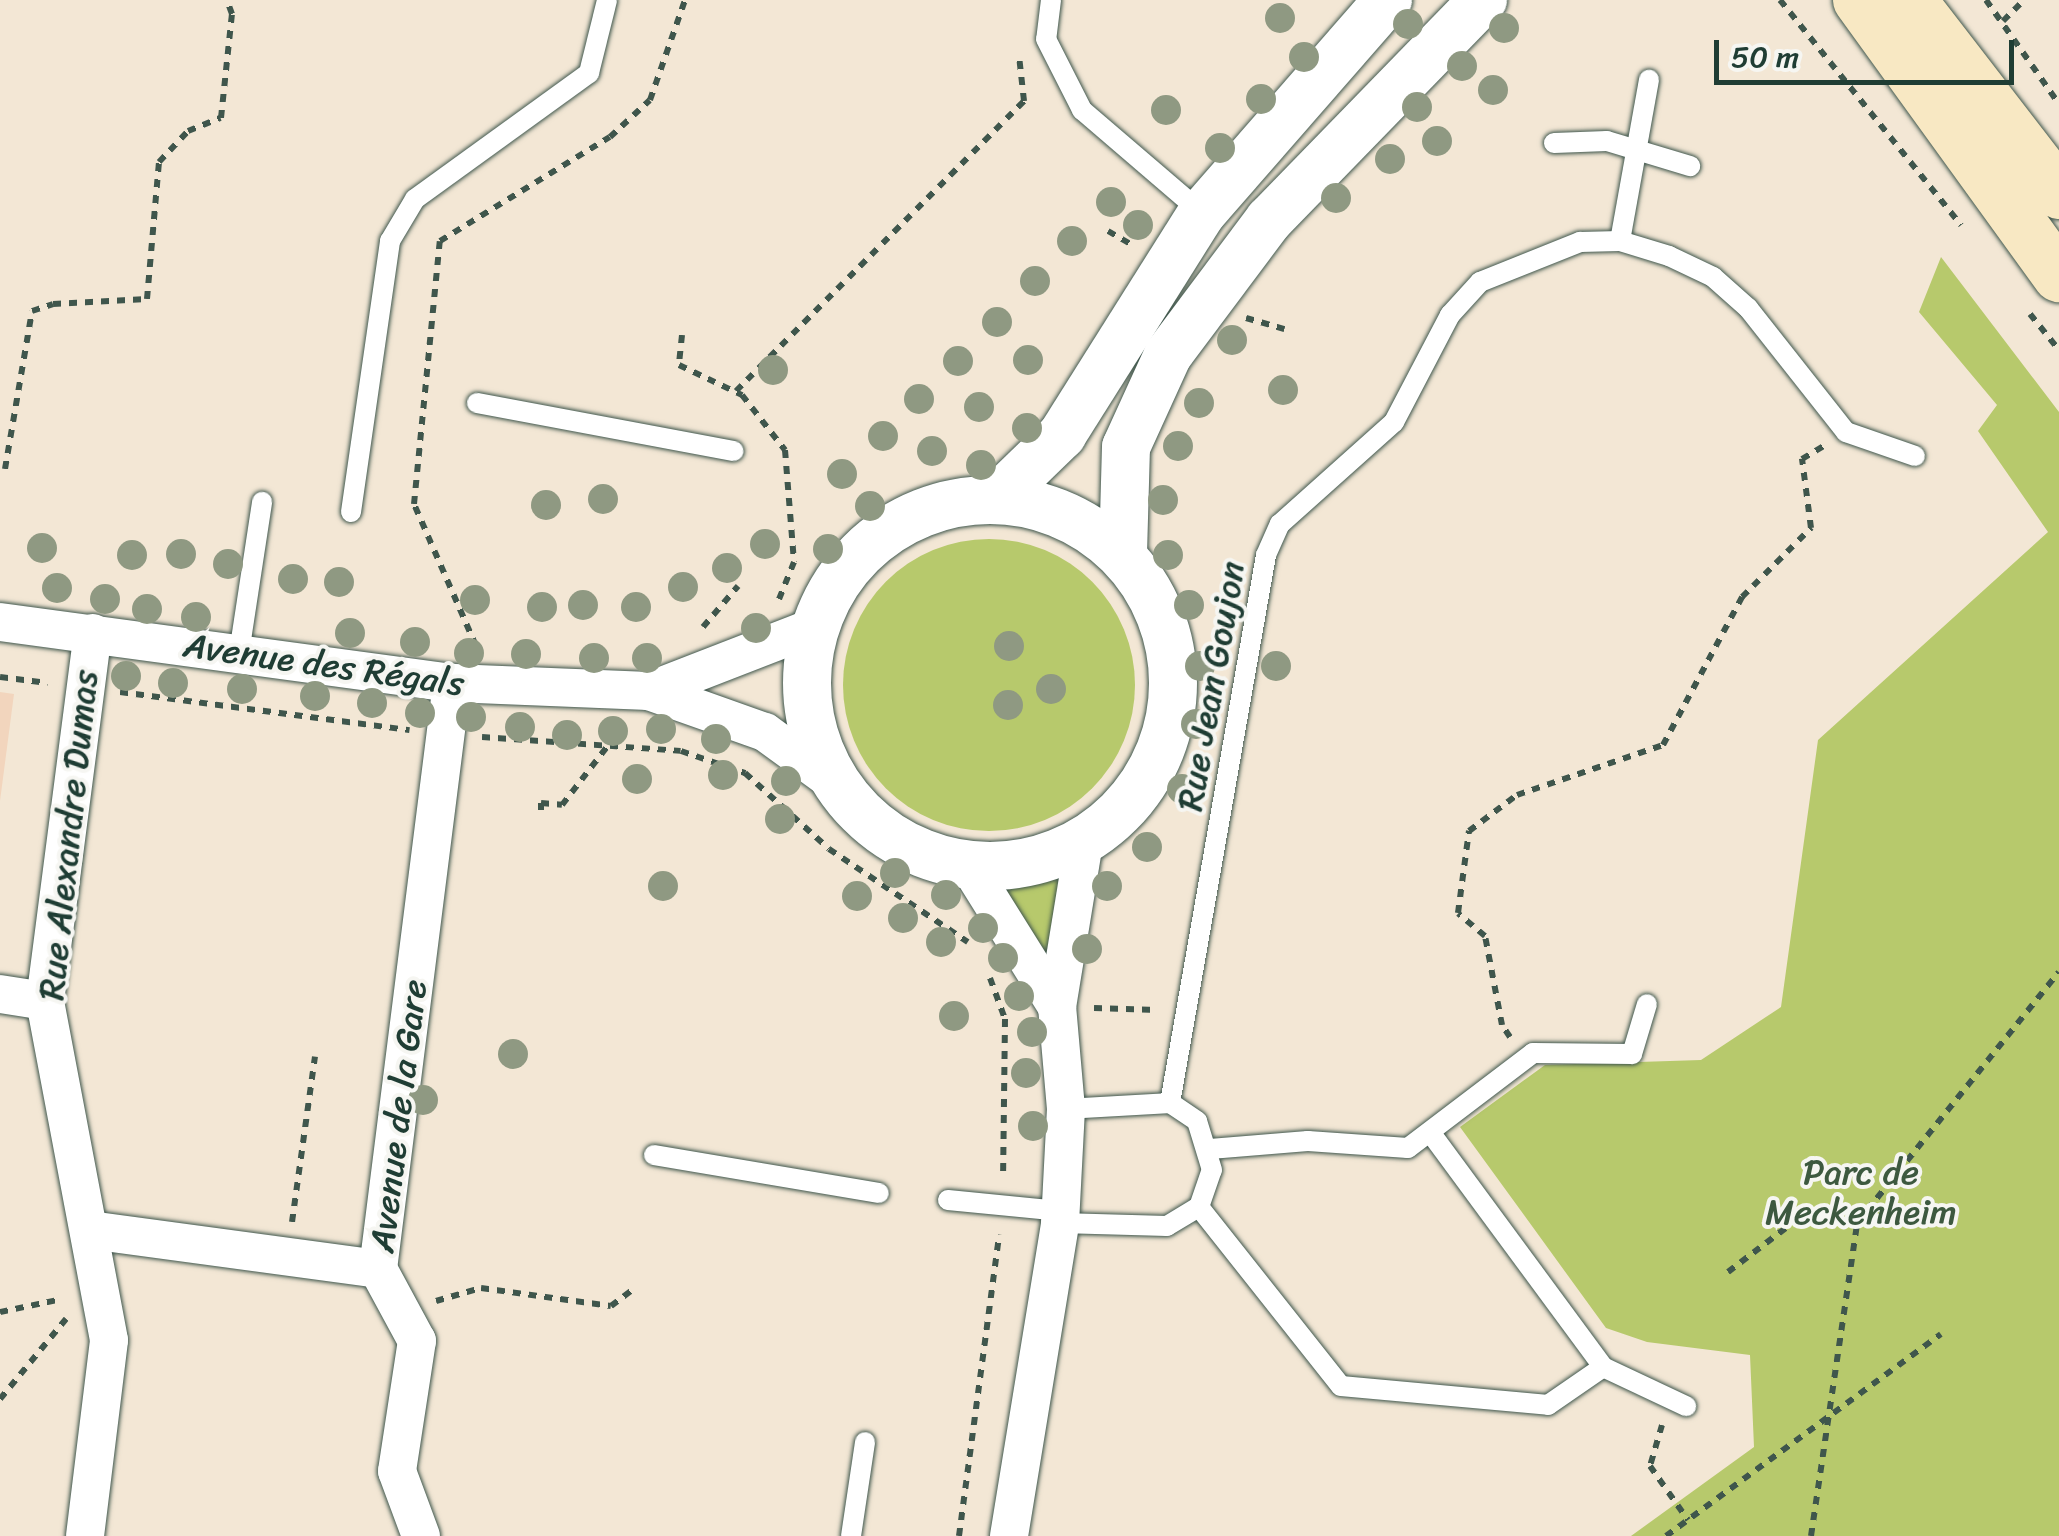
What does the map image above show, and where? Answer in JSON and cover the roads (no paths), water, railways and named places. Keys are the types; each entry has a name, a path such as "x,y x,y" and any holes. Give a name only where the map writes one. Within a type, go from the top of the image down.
{"main road":[{"path":"1859,0 2042,291"},
{"path":"1910,0 2059,194"}],"street":[{"path":"998,498 1062,435 1202,213 1388,0"},
{"path":"1123,554 1126,447 1168,354 1269,220 1483,0"},
{"path":"998,498 1044,506 1087,525 1123,554 1157,602 1174,658 1172,716 1152,771 1116,817 1084,843 1019,865 968,866 916,852 855,814 835,784 813,734 795,617 884,532 938,506 998,498"},
{"name":"Avenue des Régals","path":"649,691 795,617"},
{"name":"Avenue des Régals","path":"0,622 452,683 649,691 766,732 835,784"},
{"name":"Rue Alexandre Dumas","path":"85,1536 108,1340 84,1280 90,1230 45,1001 81,687 92,633"},
{"name":"Avenue de la Gare","path":"424,1535 397,1470 417,1341 378,1269 463,736 452,683"},
{"path":"1010,1536 1061,1217 1066,1110 1056,1007 1084,843"},
{"path":"968,866 1056,1007"},
{"path":"0,994 45,1001"},
{"path":"90,1230 378,1269"}],"lane":[{"path":"351,512 390,240 416,199 589,73 607,0"},
{"path":"1051,0 1046,39 1082,110 1202,213"},
{"path":"1620,241 1634,146 1649,80"},
{"path":"1554,143 1634,146 1690,166"},
{"name":"Rue Jean Goujon","path":"1170,1103 1266,556 1280,524 1394,422 1450,315 1480,282 1580,242 1620,241 1713,277 1748,308 1846,432 1914,456"},
{"path":"477,403 734,452"},
{"path":"240,653 262,502"},
{"path":"1210,1149 1308,1141 1408,1148 1533,1053 1632,1054 1647,1004"},
{"path":"948,1200 1061,1217 1167,1226 1199,1207 1212,1170 1210,1149 1197,1121 1170,1103 1066,1110"},
{"path":"1430,1132 1603,1367 1678,1402"},
{"path":"654,1155 878,1193"},
{"path":"1199,1207 1341,1386 1548,1405 1603,1367"},
{"path":"851,1536 865,1442"}],"park label":[{"name":"Parc de Meckenheim","path":"1861,1192"}]}
